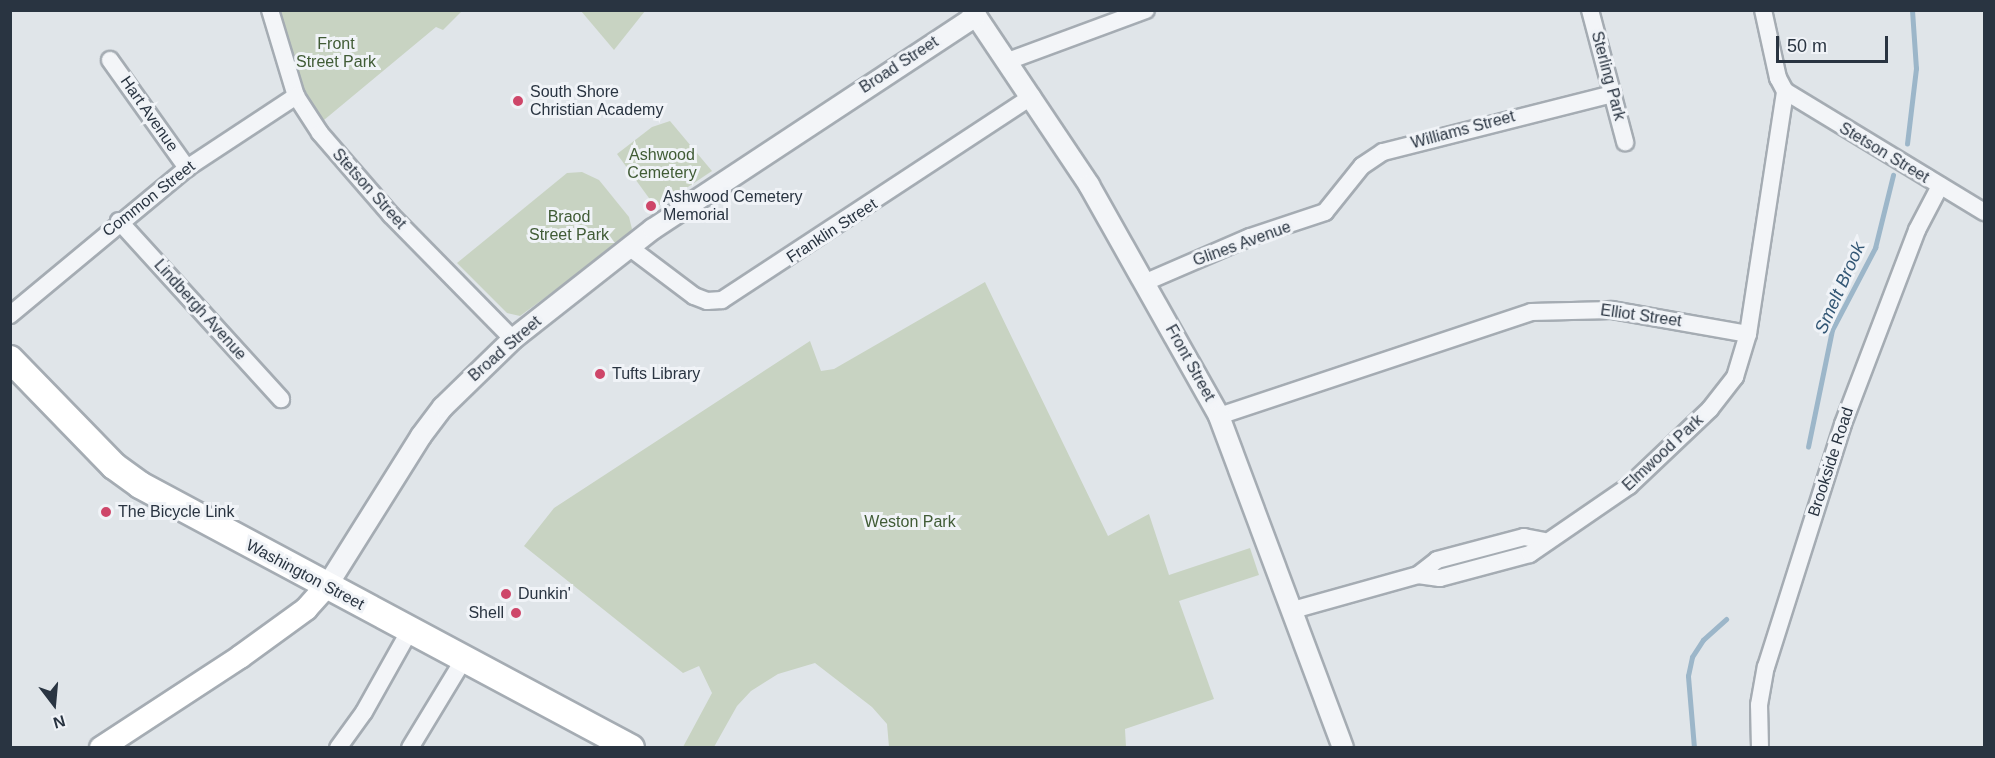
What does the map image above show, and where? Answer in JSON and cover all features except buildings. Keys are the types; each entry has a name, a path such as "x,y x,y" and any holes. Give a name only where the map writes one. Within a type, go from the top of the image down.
{"main road":[{"name":"Washington Street","path":"10,358 128,477 327,586 631,747"},
{"name":"Broad Street","path":"101,747 240,657 312,604 327,586"}],"street":[{"name":"Stetson Street","path":"270,10 296,96 330,145 391,215 513,339"},
{"path":"1008,61 1146,10"},
{"name":"Sterling Park","path":"1590,10 1625,142"},
{"path":"1748,334 1785,91 1778,78 1763,10"},
{"name":"Front Street","path":"974,13 1032,96 1146,282 1220,416 1343,747"},
{"name":"Broad Street","path":"327,586 421,436 443,407 513,339 629,247 974,13"},
{"name":"Hart Avenue","path":"110,60 187,168"},
{"name":"Stetson Street","path":"1785,91 1984,212"},
{"name":"Williams Street","path":"1335,204 1362,166 1383,152 1613,94"},
{"name":"Common Street","path":"10,315 119,222 187,168 296,96"},
{"name":"Franklin Street","path":"629,247 694,297 707,301 722,300 1032,96"},
{"name":"Brookside Road","path":"1760,747 1759,705 1766,666 1843,424 1917,230 1940,186"},
{"name":"Glines Avenue","path":"1146,282 1250,237 1309,220 1335,204"},
{"name":"Lindbergh Avenue","path":"119,222 281,399"},
{"name":"Elliot Street","path":"1220,416 1530,312 1612,310 1748,334"},
{"name":"Elmwood Park","path":"1293,610 1418,575 1440,578 1530,554 1544,541 1590,515 1629,486 1710,409 1735,377 1748,334"},
{"path":"338,747 364,712 410,630"},
{"path":"410,747 464,659"}],"green space":[{"name":"Front Street Park","path":"279,11 462,11 443,30 436,27 324,120 303,92"},
{"path":"581,11 645,11 614,50"},
{"name":"Ashwood Cemetery","path":"670,121 712,171 661,205 654,205 617,154 652,127"},
{"name":"Braod Street Park","path":"582,172 599,180 629,217 632,229 628,237 520,316 507,313 457,263 567,173"},
{"name":"Weston Park","path":"985,282 1108,536 1149,514 1169,575 1250,548 1259,575 1179,601 1214,699 1125,729 1126,747 889,747 887,724 872,707 815,663 778,674 751,691 737,706 714,747 683,747 712,693 699,666 683,673 524,546 554,508 810,341 821,371 834,369"}],"waterway":[{"name":"Smelt Brook","path":"1907,144 1916,69 1912,10"},
{"name":"Smelt Brook","path":"1808,447 1832,330 1875,248 1893,175"},
{"name":"Smelt Brook","path":"1694,748 1688,676 1692,657 1703,640 1726,619"}],"place":[{"name":"South Shore Christian Academy","path":"518,101"},
{"name":"Ashwood Cemetery Memorial","path":"651,206"},
{"name":"Tufts Library","path":"600,374"},
{"name":"The Bicycle Link","path":"106,512"},
{"name":"Dunkin'","path":"506,594"},
{"name":"Shell","path":"516,613"}]}
